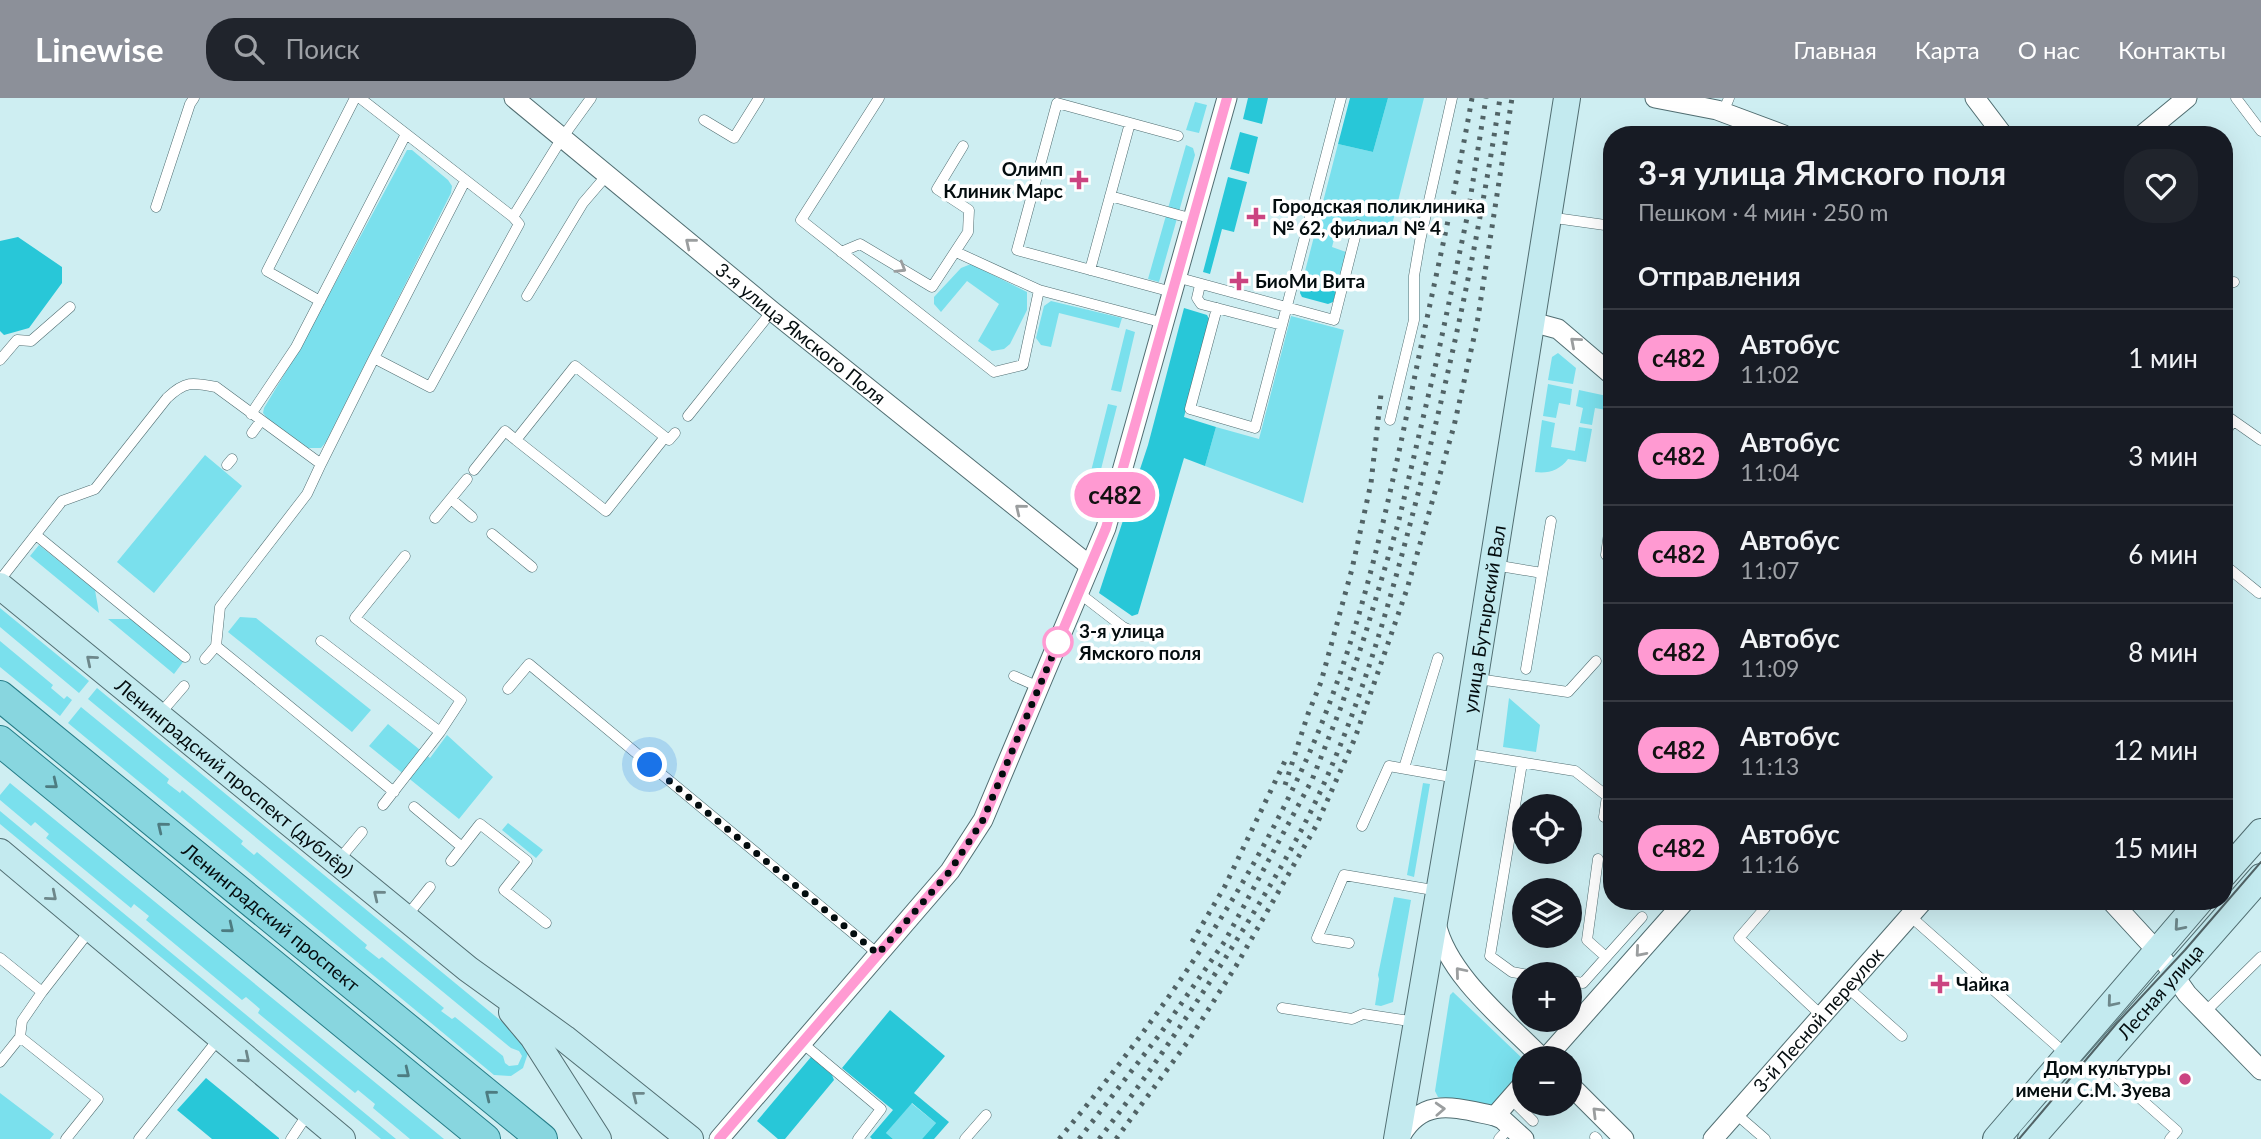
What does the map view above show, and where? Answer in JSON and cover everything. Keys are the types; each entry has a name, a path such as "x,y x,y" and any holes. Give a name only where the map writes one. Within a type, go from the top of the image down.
{"main road":[{"name":"Ленинградский проспект","path":"0,696 542,1139"},
{"name":"Ленинградский проспект","path":"0,741 485,1139"}],"street":[{"name":"3-я улица Ямского Поля","path":"514,98 772,311 1090,566"},
{"path":"719,1139 950,871 983,820 1106,528 1227,98"},
{"name":"улица Бутырский Вал","path":"1398,1139 1475,679 1567,98"},
{"path":"1658,98 1726,105 1767,126"},
{"path":"1975,98 1996,126"},
{"path":"2154,126 2187,98"},
{"path":"1532,322 1558,329 1603,367"},
{"name":"Ленинградский проспект (дублёр)","path":"0,586 468,969 564,1038 690,1139"},
{"path":"2233,864 2261,832"},
{"path":"0,852 342,1139"},
{"name":"Лесная улица","path":"2233,909 2261,877"},
{"path":"1556,1046 1677,910"},
{"name":"3-й Лесной переулок","path":"1713,1139 1916,910"},
{"path":"2119,910 2157,951 2187,994 2261,1070"},
{"name":"Лесная улица","path":"1996,1139 2192,910"},
{"name":"Лесная улица","path":"2031,1139 2232,910"},
{"path":"1435,919 1442,944 1457,970 1531,1046"},
{"name":"Ленинградский проспект (дублёр)","path":"468,969 533,1037 598,1139"},
{"path":"1582,1097 1625,1139"},
{"path":"1398,1139 1418,1114 1434,1107 1514,1130 1510,1098"}],"lane":[{"path":"156,207 194,98"},
{"path":"320,302 267,271 358,98 519,224 430,387 374,358"},
{"path":"513,217 562,138 591,98"},
{"path":"704,120 734,138 759,98"},
{"path":"879,98 800,220 994,372 1023,365 1039,290"},
{"path":"1217,308 1190,410 1255,428 1341,98"},
{"path":"1390,421 1414,320 1414,276 1420,240 1451,98"},
{"path":"2236,98 2261,131"},
{"path":"1178,136 1057,103 1017,250 1090,270 1174,285 1200,285 1334,320 1358,225"},
{"path":"1090,270 1130,123"},
{"path":"251,414 296,347 406,134"},
{"path":"841,252 860,244 932,287 968,232 969,210 937,189 963,146"},
{"path":"527,296 583,203 607,175"},
{"path":"205,659 216,646 220,607 307,494 466,181"},
{"path":"1110,196 1193,219"},
{"path":"1548,217 1603,225"},
{"path":"956,252 1039,290 1164,323"},
{"path":"1200,285 1198,302 1282,325"},
{"path":"0,360 16,340 31,341 71,307"},
{"path":"688,416 772,311"},
{"path":"474,470 505,430 516,440 606,511 670,435 575,366 516,440"},
{"path":"0,580 62,501 95,489 167,398 181,385 198,383 216,387 260,422 321,464"},
{"path":"2233,421 2261,440"},
{"path":"251,433 260,422"},
{"path":"435,518 467,479"},
{"path":"450,499 472,517"},
{"path":"1526,668 1551,521"},
{"path":"492,534 532,567"},
{"path":"36,535 185,657"},
{"path":"383,805 440,732 461,700 355,618 405,555"},
{"path":"1493,564 1542,573"},
{"path":"2233,572 2259,593"},
{"path":"1079,593 1122,628 1142,636"},
{"path":"321,642 440,732"},
{"path":"216,646 394,792"},
{"path":"1404,768 1438,658"},
{"path":"1475,679 1568,692 1596,661"},
{"path":"508,689 529,664 878,954"},
{"path":"1014,676 1039,687"},
{"path":"159,716 184,686"},
{"path":"1463,752 1575,771 1603,793"},
{"path":"1512,972 1490,956 1522,762"},
{"path":"1362,827 1389,765 1457,778"},
{"path":"414,807 462,847"},
{"path":"451,861 480,824 527,861 504,890 545,923"},
{"path":"337,862 362,832"},
{"path":"1598,859 1587,940 1606,957"},
{"path":"1349,943 1317,938 1344,875 1440,891"},
{"path":"406,918 430,887"},
{"path":"1763,910 1739,938 1822,1016"},
{"path":"1918,910 2067,1055"},
{"path":"1582,983 1642,917"},
{"path":"0,1062 20,1037 22,1021 91,929"},
{"path":"2205,1012 2261,957"},
{"path":"0,958 42,992"},
{"path":"1847,987 1902,1036"},
{"path":"1282,1008 1352,1019 1363,1014 1417,1022"},
{"path":"20,1037 98,1099 66,1139"},
{"path":"139,1139 220,1037"},
{"path":"801,1042 881,1109 858,1139"},
{"path":"2098,1062 2177,1131 2170,1139"},
{"path":"1510,1098 1514,1130"},
{"path":"291,1139 309,1111"},
{"path":"1735,1113 1765,1139"},
{"path":"965,1139 986,1115"}],"shaded area":[{"path":"1248,98 1268,98 1262,124 1243,119"},
{"path":"1350,98 1388,98 1373,152 1338,144"},
{"path":"1388,98 1424,98 1390,233 1339,220 1332,247 1346,252 1337,288 1303,279 1338,144 1373,152"},
{"path":"1195,102 1207,105 1199,133 1186,130"},
{"path":"1240,132 1258,137 1249,174 1230,169"},
{"path":"1186,145 1193,148 1195,155 1159,282 1148,279"},
{"path":"407,150 412,150 448,180 452,186 451,193 326,442 321,448 308,448 267,418 263,413 264,408 299,350"},
{"path":"1228,177 1247,182 1234,232 1222,229 1210,274 1203,272"},
{"path":"18,237 62,267 62,283 29,328 4,335 0,331 0,241"},
{"path":"971,264 1027,292 1027,310 1010,344 1004,349 992,351 978,341 999,304 967,281 941,312 934,304 934,297 961,268"},
{"path":"1303,279 1337,288 1333,302 1328,304 1302,297 1300,293"},
{"path":"1051,301 1122,318 1119,328 1059,313 1051,347 1041,345 1036,338 1044,306"},
{"path":"1184,308 1207,315 1209,319 1184,417 1216,427 1205,466 1184,458 1138,614 1132,616 1099,593 1148,445"},
{"path":"1291,316 1344,330 1303,503 1205,466 1216,427 1259,439"},
{"path":"1126,329 1135,332 1121,392 1111,390"},
{"path":"1558,353 1576,368 1573,384 1548,380 1552,357"},
{"path":"1548,384 1572,389 1570,405 1559,403 1556,418 1543,416"},
{"path":"1579,390 1603,395 1603,409 1595,408 1592,425 1580,423 1583,408 1576,406"},
{"path":"1108,404 1117,406 1096,489 1087,487"},
{"path":"1542,420 1555,423 1551,447 1575,451 1579,427 1592,429 1586,462 1568,459 1553,470 1535,472"},
{"path":"205,455 242,486 154,593 117,562"},
{"path":"39,545 95,590 99,613 30,556"},
{"path":"0,608 89,681 79,693 0,627"},
{"path":"240,617 256,618 371,710 352,732 228,632"},
{"path":"108,619 131,619 183,662 174,674"},
{"path":"0,641 53,685 51,688 64,699 67,696 72,700 60,716 0,667"},
{"path":"97,688 523,1039 529,1050 523,1068 511,1076 494,1075 68,723 81,707 169,779 167,783 180,793 182,790 243,841 241,844 254,855 257,852 367,945 365,948 379,959 382,957 444,1008 441,1011 452,1019 455,1017 503,1056 509,1066 518,1065 522,1056 519,1051 511,1048 88,699"},
{"path":"1509,698 1540,725 1536,752 1503,747"},
{"path":"388,724 430,758 447,735 493,777 459,819 369,746"},
{"path":"10,783 444,1139 410,1139 373,1108 375,1104 358,1090 355,1093 258,1013 260,1009 246,997 242,1000 146,920 149,916 134,904 131,908 46,838 49,834 35,822 31,826 0,800 0,795"},
{"path":"1423,783 1430,784 1414,877 1407,875"},
{"path":"0,811 396,1139 381,1139 0,824"},
{"path":"508,823 543,850 536,858 502,830"},
{"path":"1394,897 1411,900 1393,1002 1381,1006 1375,1005 1378,975"},
{"path":"1453,992 1512,1049 1512,1082 1489,1108 1465,1100 1438,1097 1435,1091 1450,995"},
{"path":"890,1010 945,1056 914,1093 949,1122 934,1139 922,1139 936,1123 912,1103 886,1133 893,1139 872,1139 870,1137 893,1110 842,1068"},
{"path":"811,1057 832,1075 834,1080 785,1139 778,1139 757,1121"},
{"path":"206,1078 279,1139 212,1139 177,1110"},
{"path":"0,1093 54,1134 50,1139 0,1139"},
{"path":"911,1103 936,1123 922,1139 893,1139 886,1133"}],"tram line":[{"path":"2233,894 2261,862"},
{"path":"2019,1139 2117,1023 2220,910"}],"railway":[{"path":"1059,1139 1136,1042 1243,883 1301,771 1325,715 1355,627 1380,537 1472,98"},
{"path":"1079,1139 1160,1034 1225,941 1312,780 1341,707 1398,524 1468,213 1486,98"},
{"path":"1099,1139 1180,1027 1226,957 1295,842 1339,749 1368,670 1392,590 1440,407 1473,254 1500,98"},
{"path":"1116,1139 1189,1040 1236,966 1316,826 1355,738 1407,589 1454,426 1477,324 1512,98"},
{"path":"1285,785 1321,682 1352,569 1371,483 1381,394"},
{"path":"1192,942 1225,886 1285,761"}],"bus line":[{"name":"с482","path":"719,1139 950,871 983,820 1106,528 1227,98"}],"place":[{"name":"Олимп Клиник Марс","path":"1079,180"},
{"name":"Городская поликлиника № 62, филиал № 4","path":"1256,217"},
{"name":"БиоМи Вита","path":"1239,281"},
{"name":"3-я улица Ямского поля","path":"1058,642"},
{"name":"Чайка","path":"1940,984"},
{"name":"Дом культуры имени С.М. Зуева","path":"2185,1079"}],"route":[{"path":"650,765 878,954 950,871 968,846 983,820 1059,640 1058,642"}]}
